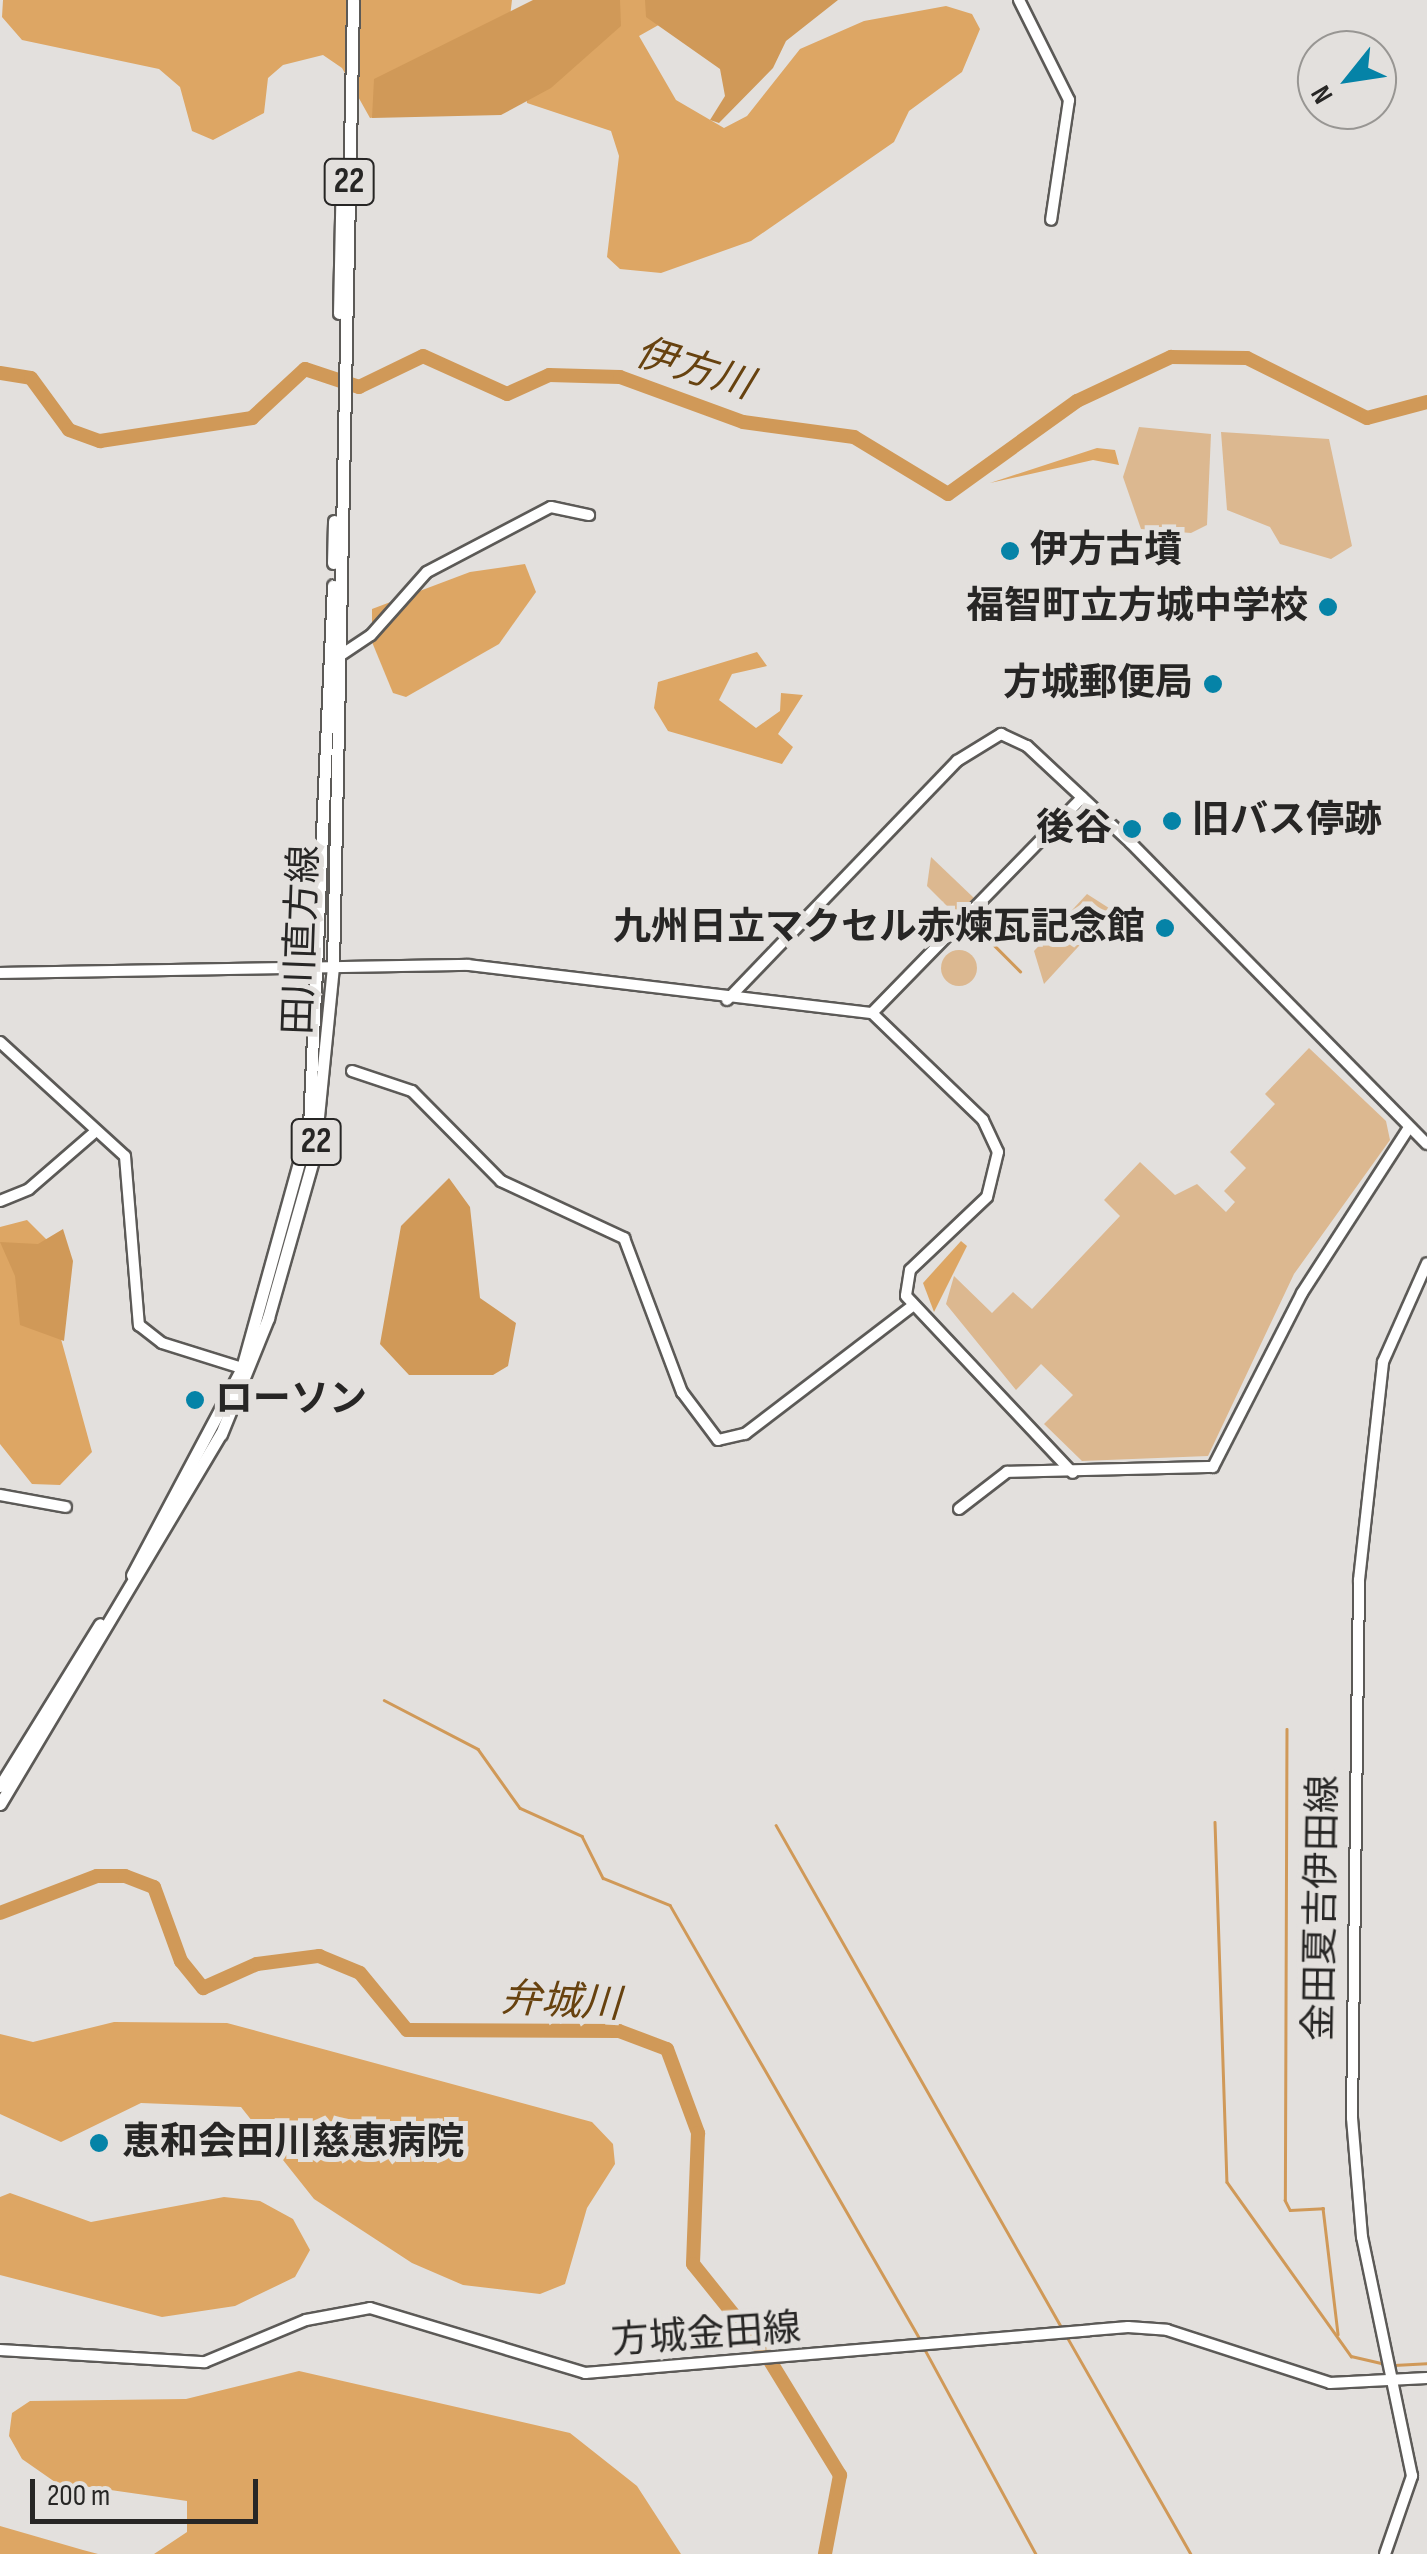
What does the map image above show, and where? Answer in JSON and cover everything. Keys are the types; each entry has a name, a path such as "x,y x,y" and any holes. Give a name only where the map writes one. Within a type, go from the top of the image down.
{"main road":[{"name":"田川直方線","path":"0,1804 182,1508 251,1368 314,1157 328,966 349,0"},
{"name":"田川直方線","path":"0,1786 123,1590 242,1368 309,1126 328,966"}],"street":[{"path":"1019,0 1069,100 1051,220"},
{"path":"337,656 371,635 427,572 551,507 589,515"},
{"path":"728,1000 981,739 1018,740 1082,798 1427,1144"},
{"path":"872,1013 1082,798"},
{"path":"0,973 468,964 728,1000 872,1013 983,1120 998,1152 987,1197 910,1270 912,1306 1073,1472"},
{"path":"0,1042 125,1156 140,1325 162,1343 242,1368"},
{"path":"352,1071 412,1091 501,1181 624,1238 682,1392 718,1440 745,1434 912,1306"},
{"path":"959,1509 1008,1472 1195,1473 1217,1463 1302,1293 1408,1129"},
{"path":"0,1201 29,1189 96,1131"},
{"name":"金田夏吉伊田線","path":"1386,2554 1412,2476 1400,2382 1362,2237 1352,2118 1355,1732 1377,1389 1390,1334 1427,1264"},
{"path":"0,1495 66,1508"},
{"name":"方城金田線","path":"0,2350 205,2362 306,2320 370,2308 585,2374 784,2362 1128,2327 1167,2330 1330,2383 1427,2378"}],"shaded area":[{"path":"3,0 512,0 506,51 429,109 370,118 342,68 323,55 283,65 268,78 264,113 213,140 192,131 180,87 159,69 22,40 2,17"},
{"path":"533,0 620,0 621,26 551,88 501,115 372,118 374,79"},
{"path":"570,0 703,0 639,36 676,100 724,128 747,116 800,49 864,21 946,6 972,14 980,29 962,72 909,111 894,142 751,241 661,273 620,269 607,257 619,156 611,131 527,103 525,90"},
{"path":"645,0 838,0 786,41 773,68 719,123 710,120 725,96 720,69 646,17"},
{"path":"1139,427 1211,434 1207,525 1191,533 1141,529 1123,477"},
{"path":"1221,432 1329,439 1352,546 1331,559 1280,544 1270,527 1227,510"},
{"path":"1097,448 1115,450 1119,465 1093,460 990,483"},
{"path":"525,564 536,592 499,644 406,697 393,693 372,642 372,609 470,572"},
{"path":"757,652 767,666 732,674 719,700 756,728 780,711 781,693 803,695 778,734 793,747 782,764 668,731 654,708 658,682"},
{"path":"931,857 975,899 958,917 927,886"},
{"path":"1087,894 1112,910 1044,984 1034,951"},
{"path":"959,950 972,955 977,968 972,981 959,986 946,981 941,968 946,955"},
{"path":"1309,1048 1386,1121 1390,1140 1294,1274 1208,1456 1082,1461 1044,1424 1073,1395 1041,1364 1016,1390 946,1304 954,1276 992,1313 1013,1292 1032,1309 1120,1216 1104,1200 1140,1162 1175,1195 1197,1184 1226,1212 1235,1202 1224,1191 1246,1168 1230,1152 1275,1104 1265,1094"},
{"path":"449,1178 470,1207 480,1298 516,1323 508,1366 493,1375 409,1375 380,1344 401,1226"},
{"path":"27,1220 47,1240 61,1339 92,1452 60,1485 32,1484 0,1444 0,1227"},
{"path":"63,1229 73,1261 64,1341 20,1325 15,1276 0,1242 38,1244"},
{"path":"961,1241 967,1246 934,1312 923,1283"},
{"path":"114,2022 227,2023 592,2122 613,2144 615,2164 587,2208 565,2284 540,2294 463,2285 412,2263 314,2199 241,2107 141,2103 61,2142 0,2114 0,2034 33,2042"},
{"path":"10,2193 91,2222 224,2197 260,2201 293,2219 310,2250 295,2277 235,2306 162,2317 0,2275 0,2197"},
{"path":"299,2371 570,2433 637,2486 681,2554 154,2554 187,2532 187,2501 55,2482 22,2459 9,2436 12,2413 30,2401 186,2399"},
{"path":"0,2526 83,2550 98,2554 0,2554"}],"waterway":[{"name":"伊方川","path":"0,373 31,378 69,430 100,441 252,418 305,369 359,387 423,356 507,394 549,375 620,377 743,422 854,437 948,494 1077,401 1171,357 1247,358 1367,418 1427,402"},
{"path":"992,943 1020,971"},
{"path":"384,1700 478,1749 520,1808 582,1836 603,1878 670,1905 920,2339"},
{"path":"1287,1729 1285,2200 1290,2210 1323,2208 1338,2334"},
{"path":"1215,1822 1227,2182 1351,2356 1386,2364"},
{"path":"776,1825 1062,2328"},
{"name":"弁城川","path":"0,1913 97,1876 125,1876 154,1887 181,1961 203,1988 257,1964 319,1956 360,1973 407,2030 619,2031 667,2049 698,2133 693,2264 767,2356 840,2475 825,2554"},
{"path":"1066,2335 1191,2554"},
{"path":"923,2346 1036,2554"},
{"path":"1394,2365 1427,2363"}],"place":[{"name":"伊方古墳","path":"1010,551"},
{"name":"福智町立方城中学校","path":"1328,607"},
{"name":"方城郵便局","path":"1213,684"},
{"name":"旧バス停跡","path":"1172,821"},
{"name":"後谷","path":"1132,829"},
{"name":"九州日立マクセル赤煉瓦記念館","path":"1165,928"},
{"name":"ローソン","path":"195,1400"},
{"name":"恵和会田川慈恵病院","path":"99,2143"}]}
